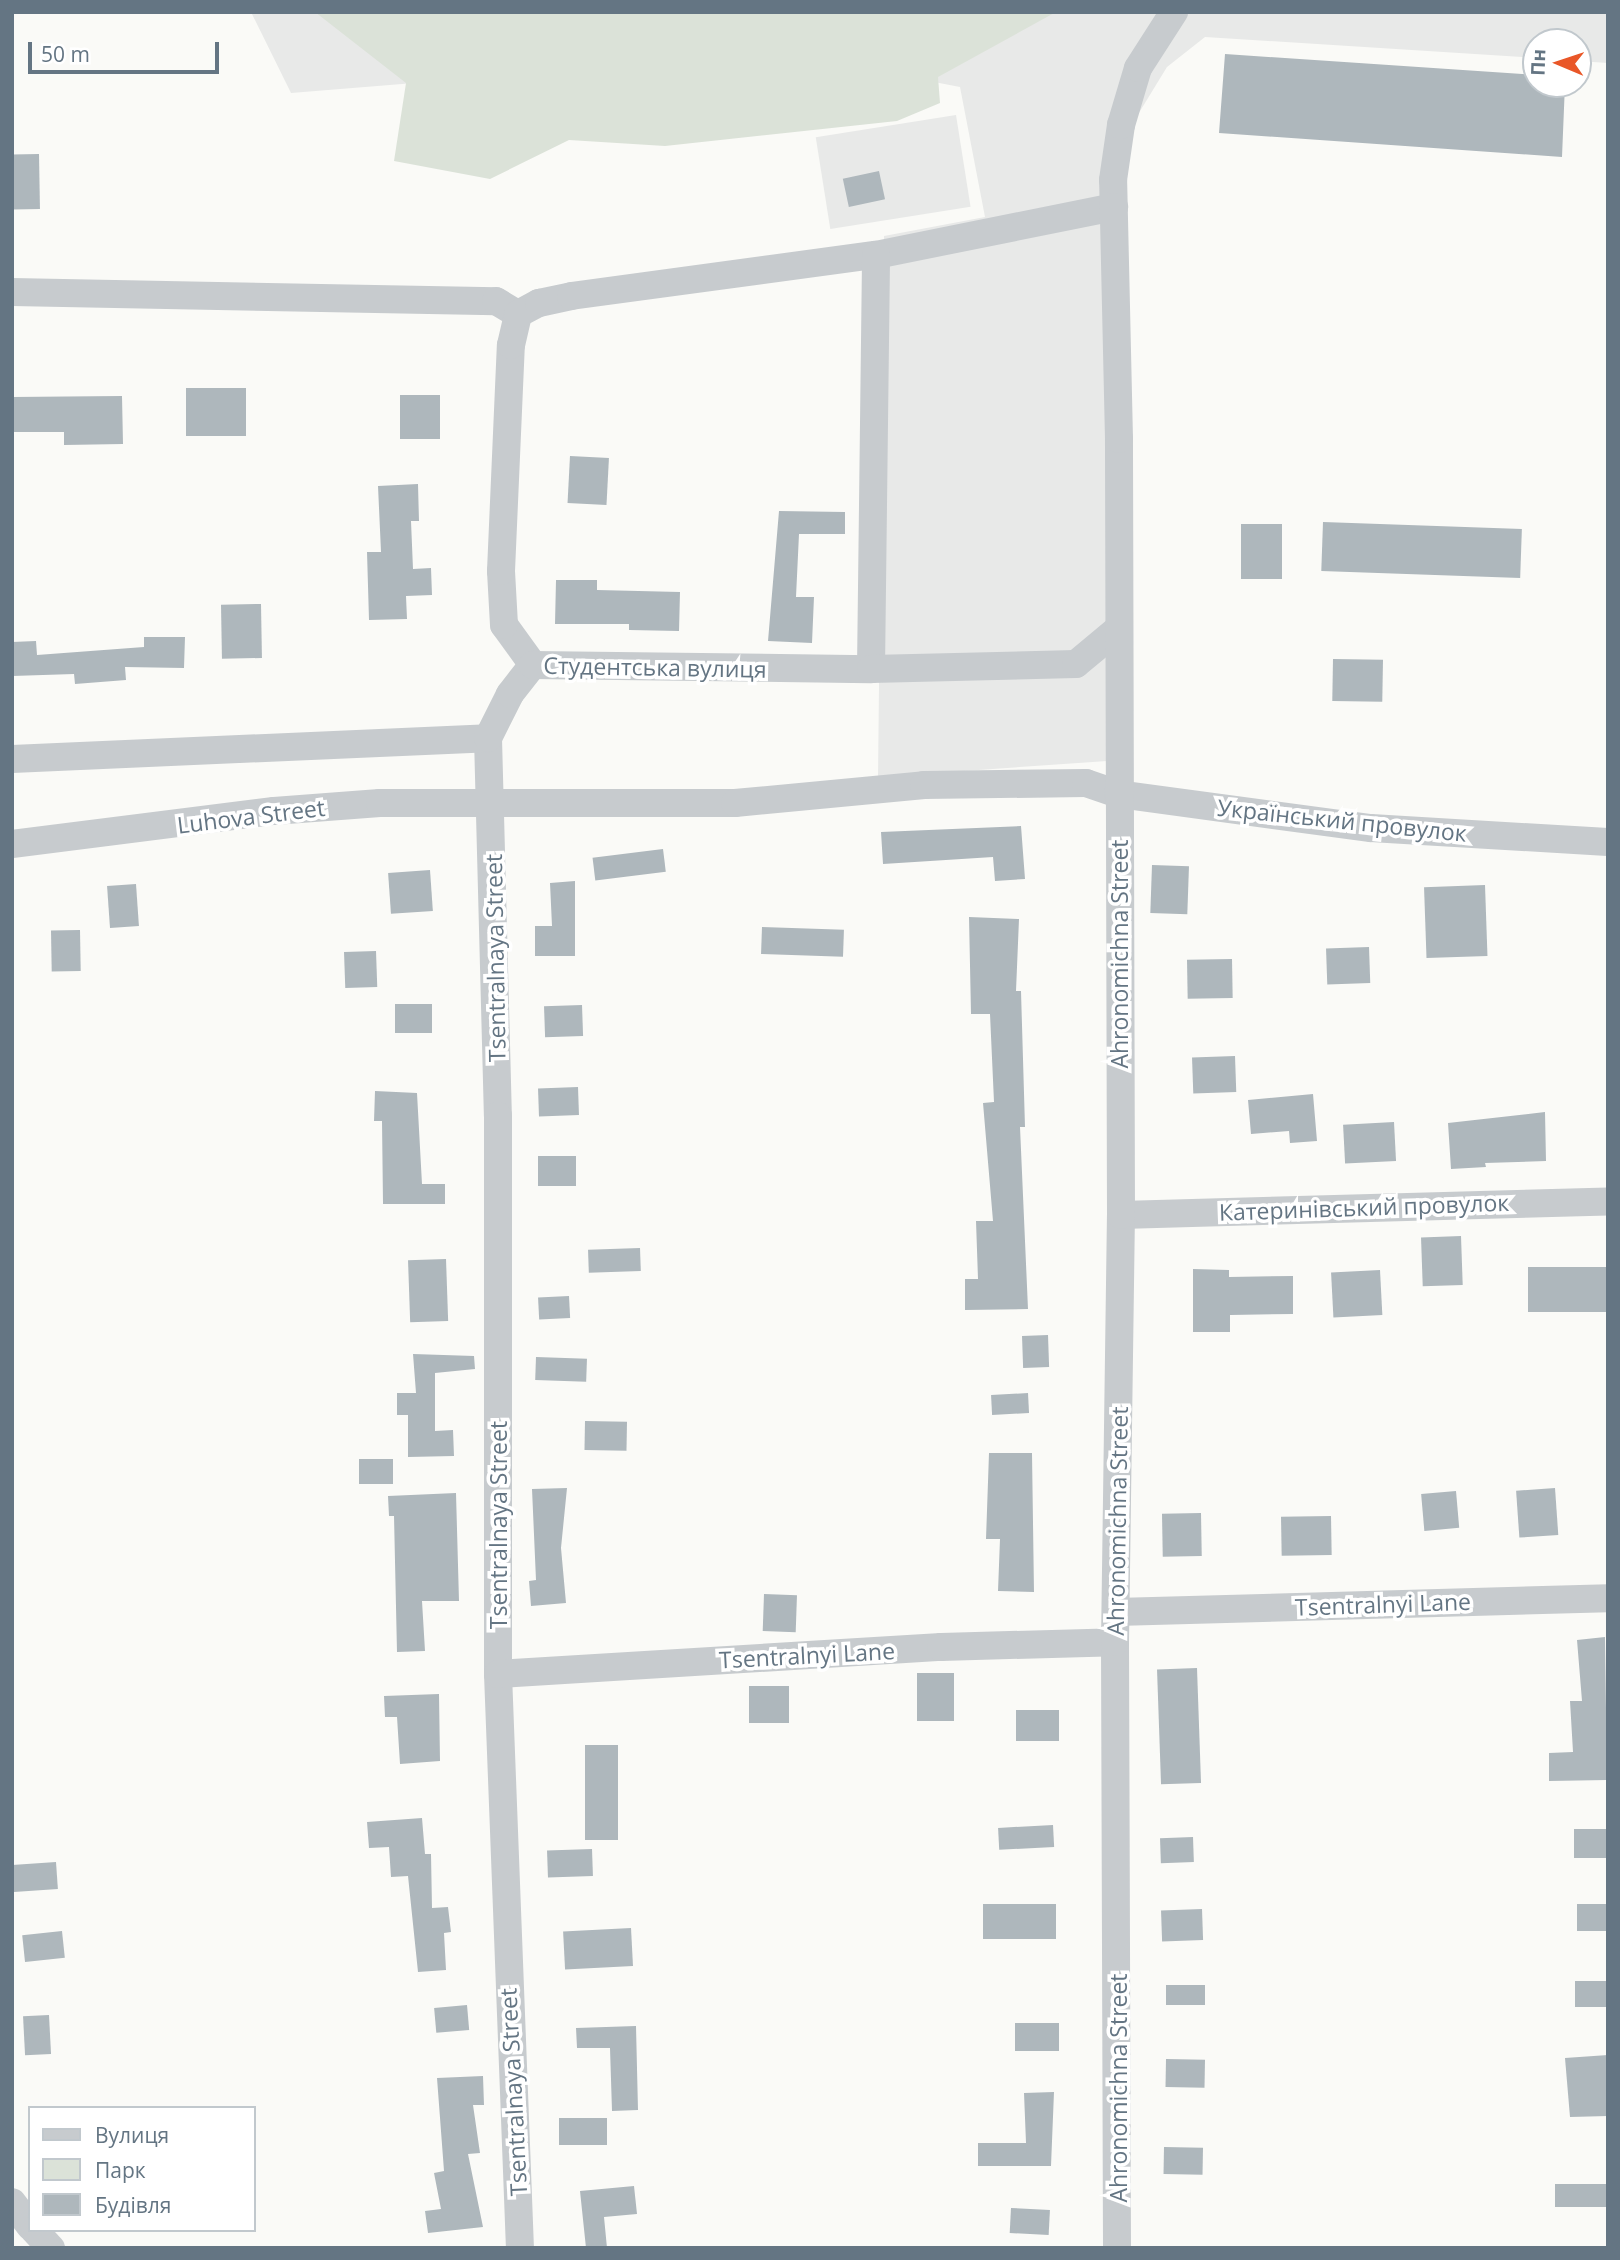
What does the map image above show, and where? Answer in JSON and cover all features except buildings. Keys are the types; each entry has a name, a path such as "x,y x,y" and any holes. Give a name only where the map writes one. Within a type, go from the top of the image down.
{"street":[{"name":"Ahronomichna Street","path":"1117,2248 1115,1642 1121,1215 1113,180 1121,125 1138,68 1174,12"},
{"path":"533,665 504,625 502,584 510,345 518,314 539,303 570,296 876,255 1114,206"},
{"path":"871,669 876,255"},
{"path":"12,292 496,301 518,314"},
{"name":"Студентська вулиця","path":"488,738 510,694 533,665 871,669 1076,664 1117,630"},
{"path":"12,759 488,738"},
{"name":"Tsentralnaya Street","path":"488,738 498,1116 498,1674 520,2248"},
{"name":"Український провулок","path":"491,802 735,803 924,785 1086,783 1118,794 1371,828 1608,842"},
{"name":"Luhova Street","path":"12,844 274,811 491,802"},
{"name":"Катеринівський провулок","path":"1121,1215 1608,1201"},
{"name":"Tsentralnyi Lane","path":"1116,1612 1608,1598"},
{"name":"Tsentralnyi Lane","path":"498,1674 927,1648 1115,1642"},
{"path":"12,2202 28,2223"},
{"path":"36,2232 51,2248"}],"shaded area":[{"path":"251,12 1608,12 1608,63 1592,62 1592,28 1522,28 1522,57 1205,37 1167,67 1107,165 1107,761 878,777 884,236 985,217 960,87 784,53 291,93"},
{"path":"956,115 971,207 830,229 816,137"}],"green space":[{"path":"315,12 1056,12 938,77 940,103 897,121 665,146 569,140 490,179 394,161 406,83"}]}
